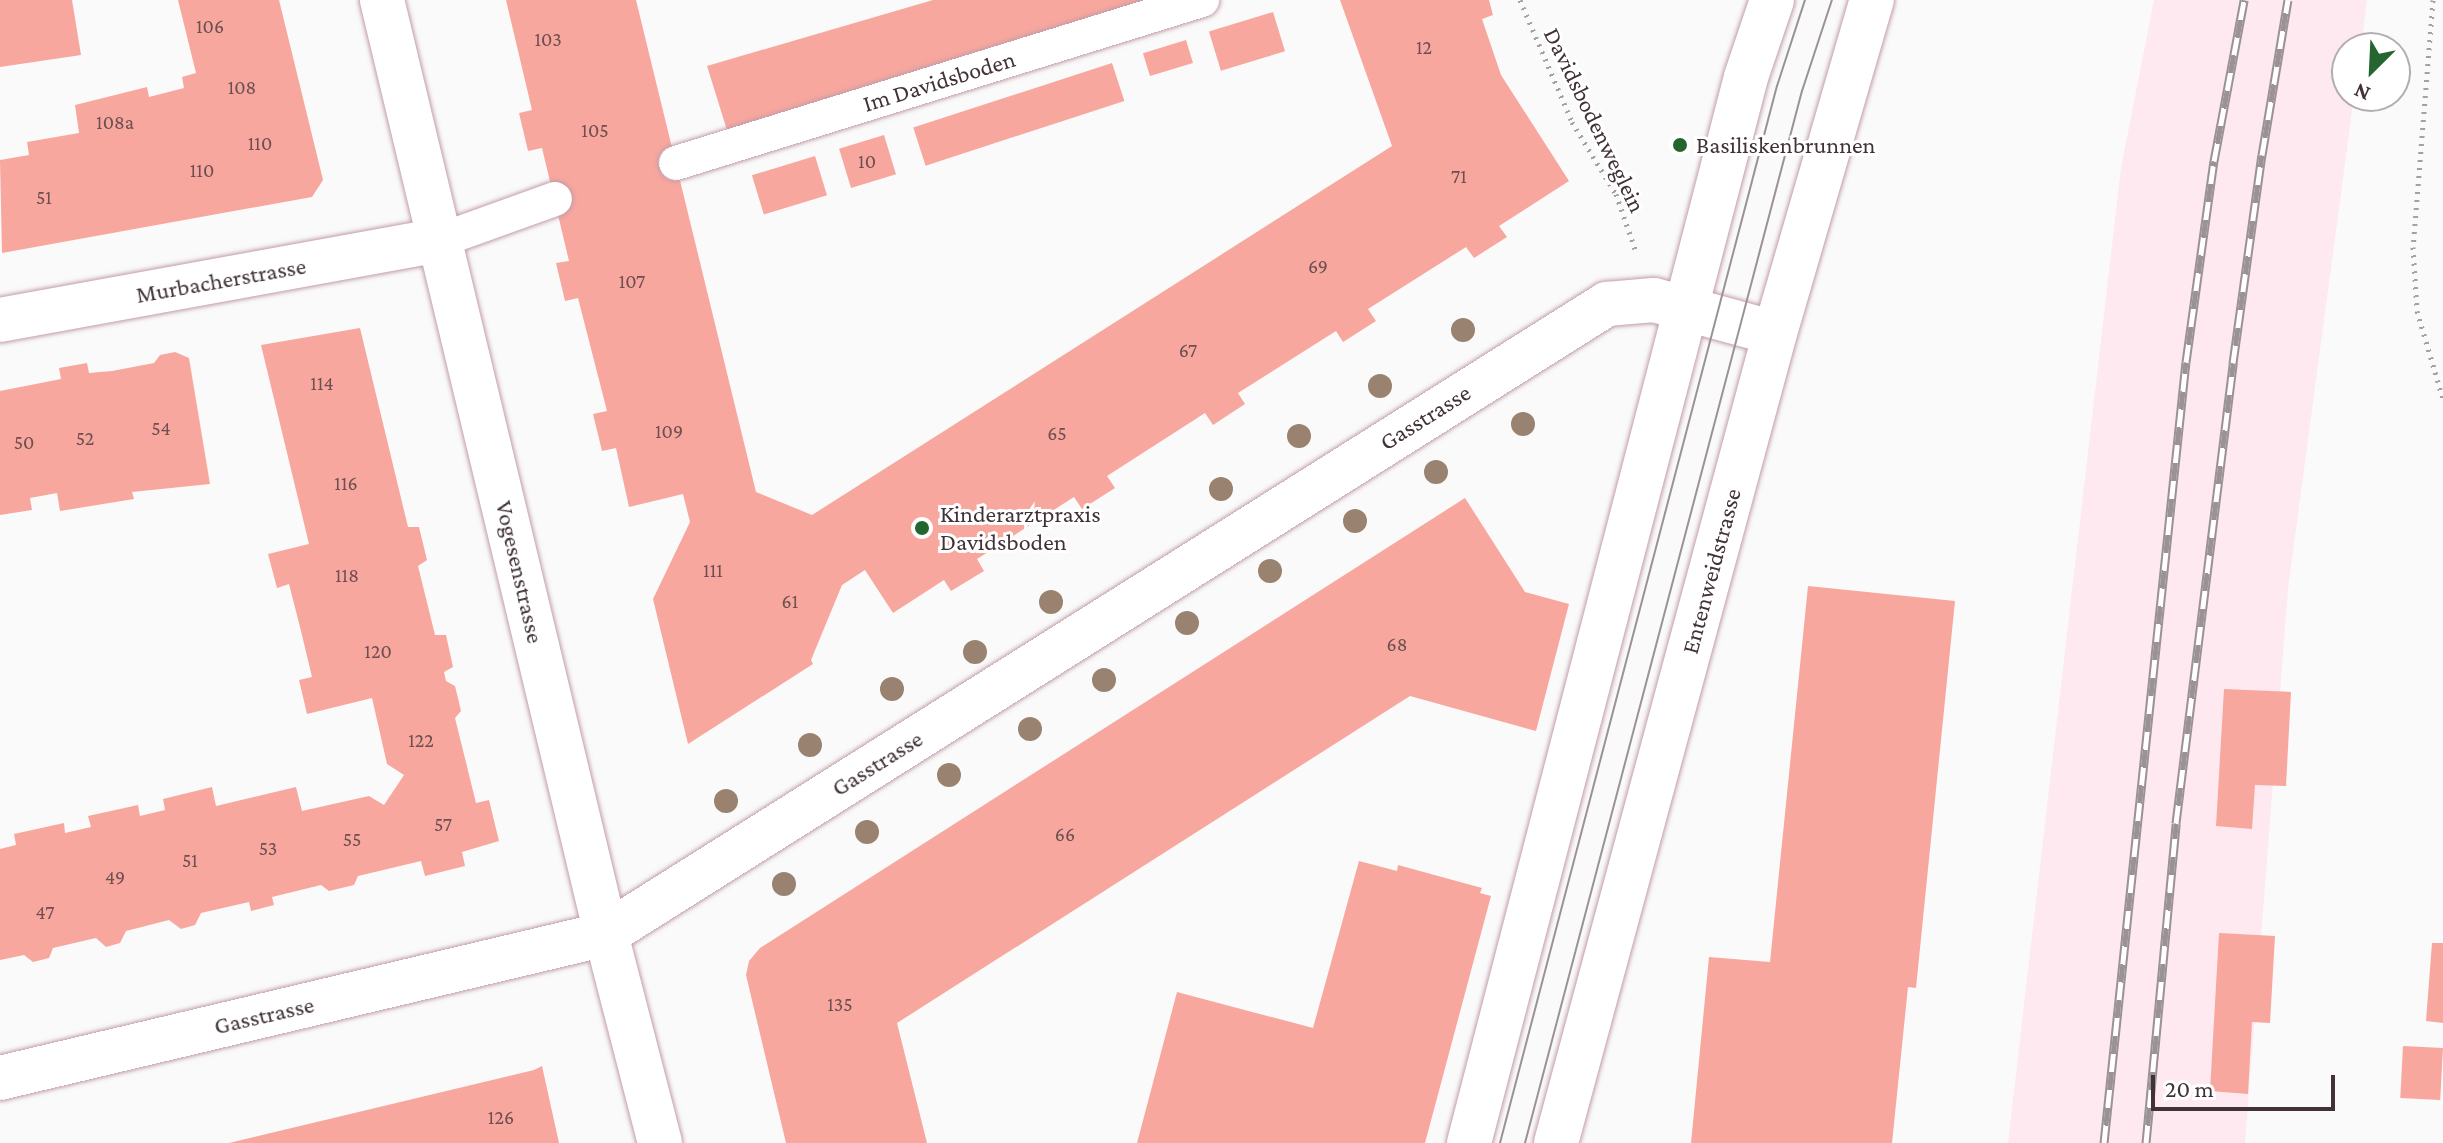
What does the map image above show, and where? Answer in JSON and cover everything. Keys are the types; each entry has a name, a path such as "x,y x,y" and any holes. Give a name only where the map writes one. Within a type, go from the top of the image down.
{"street":[{"name":"Vogesenstrasse","path":"382,0 606,934 660,1143"},
{"path":"1469,1143 1670,304 1772,0"},
{"name":"Entenweidstrasse","path":"1556,1143 1775,333 1872,0"},
{"name":"Murbacherstrasse","path":"0,320 441,240"},
{"name":"Gasstrasse","path":"0,1078 606,934 1584,316 1607,304 1670,304"},
{"path":"1670,304 1775,333"}],"lane":[{"name":"Im Davidsboden","path":"676,163 1202,0"},
{"path":"441,240 555,199"}],"path":[{"name":"Davidsbodenweglein","path":"1520,0 1572,122 1616,194 1670,304"},
{"path":"2433,0 2413,247 2417,311 2443,399"}],"shaded area":[{"path":"2154,0 2367,0 2363,32 2331,32 2331,112 2352,112 2288,589 2245,1143 2008,1143 2121,168"}],"building":[{"path":"0,0 72,0 81,55 0,67"},
{"path":"178,0 279,0 323,180 312,197 2,253 0,160 29,155 27,142 79,133 75,105 147,87 149,97 184,88 182,77 196,73"},
{"path":"506,0 636,0 756,492 812,515 1392,146 1340,0 1489,0 1493,15 1482,19 1501,75 1569,181 1499,226 1507,237 1474,258 1466,247 1368,309 1376,321 1343,342 1336,331 1238,393 1245,404 1213,425 1205,413 1107,476 1115,488 1082,509 1074,497 977,559 984,571 951,591 944,580 893,613 865,570 842,585 811,660 813,664 688,744 653,599 690,522 683,494 629,507 616,448 602,451 593,414 607,411 578,298 565,301 556,263 569,261 542,148 528,151 519,113 532,110"},
{"path":"933,0 1184,0 731,143 707,66"},
{"path":"1273,12 1285,51 1221,71 1209,32"},
{"path":"1186,40 1193,63 1150,76 1143,53"},
{"path":"1112,63 1124,101 926,166 913,128"},
{"path":"884,135 896,174 851,188 839,149"},
{"path":"815,156 827,195 764,215 752,175"},
{"path":"360,328 408,527 419,527 427,560 418,566 435,635 446,635 453,667 444,672 446,681 455,686 461,711 455,718 476,803 489,800 499,841 462,852 465,866 425,876 421,861 358,876 354,885 329,891 321,885 272,897 274,905 251,911 249,902 201,913 195,925 181,929 169,920 126,931 120,943 106,947 96,938 53,948 49,958 33,962 24,955 0,960 0,849 16,845 14,834 64,823 65,833 91,827 88,816 138,805 140,816 165,810 163,799 212,787 216,806 296,787 302,811 369,796 384,805 404,775 387,764 372,698 307,714 299,680 312,677 301,631 289,584 277,588 268,554 309,544 261,345"},
{"path":"175,352 189,358 210,484 132,492 134,499 60,511 57,493 30,498 32,510 0,515 0,391 61,379 59,368 87,363 89,373 112,371 154,363 160,355"},
{"path":"1465,498 1525,592 1569,604 1536,731 1410,696 897,1023 927,1143 786,1143 746,975 749,961 760,948"},
{"path":"1808,586 1955,601 1916,988 1908,987 1892,1143 1691,1143 1709,957 1770,962"},
{"path":"2224,689 2291,692 2286,786 2255,785 2252,829 2216,826"},
{"path":"1359,861 1397,871 1398,865 1482,888 1480,893 1491,896 1425,1143 1137,1143 1177,992 1313,1028"},
{"path":"2219,933 2275,936 2270,1023 2252,1022 2248,1094 2210,1091"},
{"path":"2432,943 2443,943 2443,1023 2426,1021"},
{"path":"2403,1046 2443,1048 2440,1100 2400,1098"},
{"path":"542,1066 559,1143 229,1143 534,1070"}],"tram line":[{"path":"1500,1143 1777,86 1805,0"},
{"path":"1525,1143 1802,91 1832,0"}],"railway":[{"path":"2104,1143 2186,362 2214,161 2244,0"},
{"path":"2146,1143 2176,823 2233,363 2262,155 2288,0"}],"place":[{"name":"Basiliskenbrunnen","path":"1680,145"},
{"name":"Kinderarztpraxis Davidsboden","path":"922,528"}]}
